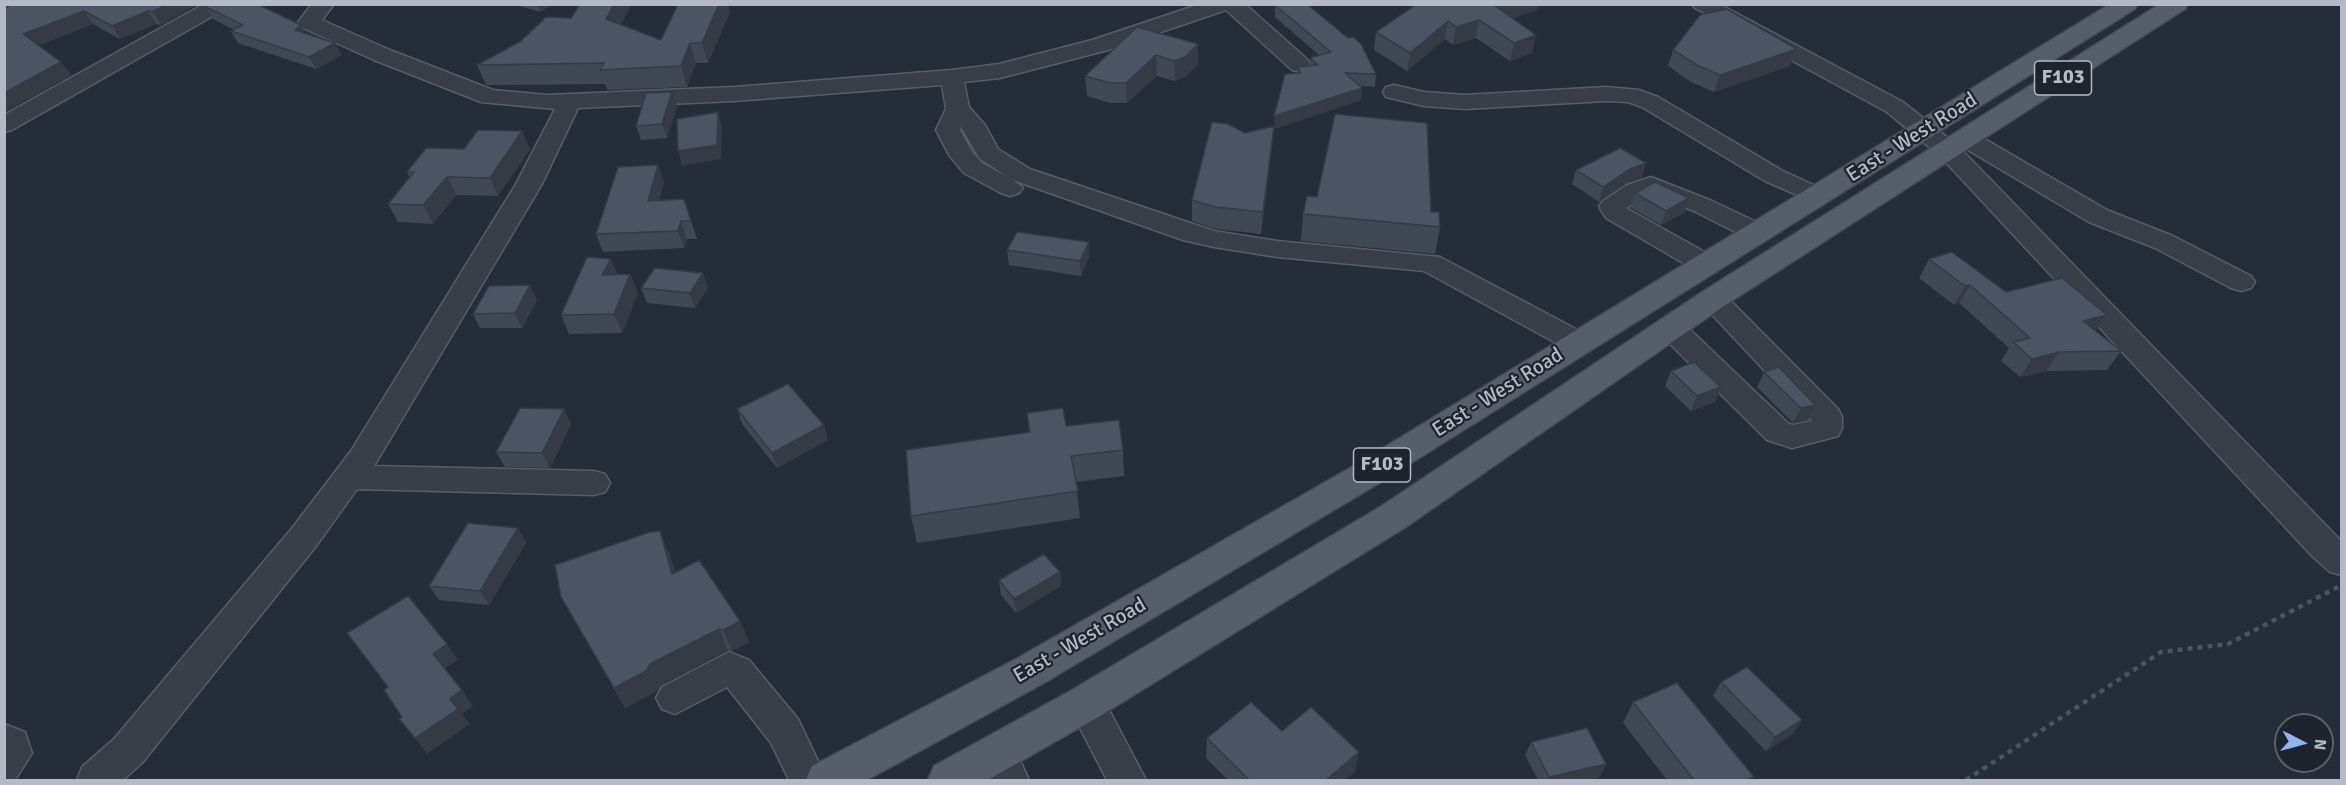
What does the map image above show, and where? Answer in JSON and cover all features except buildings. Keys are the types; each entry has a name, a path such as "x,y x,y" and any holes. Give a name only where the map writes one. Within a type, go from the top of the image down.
{"main road":[{"name":"East - West Road","path":"979,773 1086,703 1393,517 1947,140 2127,4"},
{"name":"East - West Road","path":"826,780 1030,671 1369,473 1818,196 1947,140 2177,4"}],"street":[{"path":"4,125 220,4"},
{"path":"324,4 309,22 462,88 489,97 513,100 570,101 734,94 952,77 1000,71 1041,62 1153,29 1222,4"},
{"path":"1232,4 1300,65"},
{"path":"1702,4 1857,86 1947,140 2098,216 2164,242 2241,282"},
{"path":"462,88 481,76"},
{"path":"952,77 958,109 948,130 961,155 973,168 1008,188 1126,220 1182,249 1277,266 1428,281 1463,280 1579,343"},
{"path":"1394,92 1424,99 1465,102 1606,94 1631,95 1650,102 1774,176 1818,196"},
{"path":"96,780 128,751 305,536 349,477 396,407 475,276 529,184 570,101"},
{"path":"1947,140 2325,549 2342,562"},
{"path":"1707,265 1615,212 1612,206 1636,190 1651,185 1703,206 1758,233"},
{"path":"1656,236 1703,206"},
{"path":"1671,328 1778,432 1792,437 1827,428 1827,417 1713,299"},
{"path":"349,477 594,483"},
{"path":"675,698 729,668 736,671 784,732 808,780"},
{"path":"1086,703 1127,780"},
{"path":"4,741 11,744 13,753 4,767"}],"path":[{"path":"1966,780 2161,652 2228,644 2342,585"}]}
